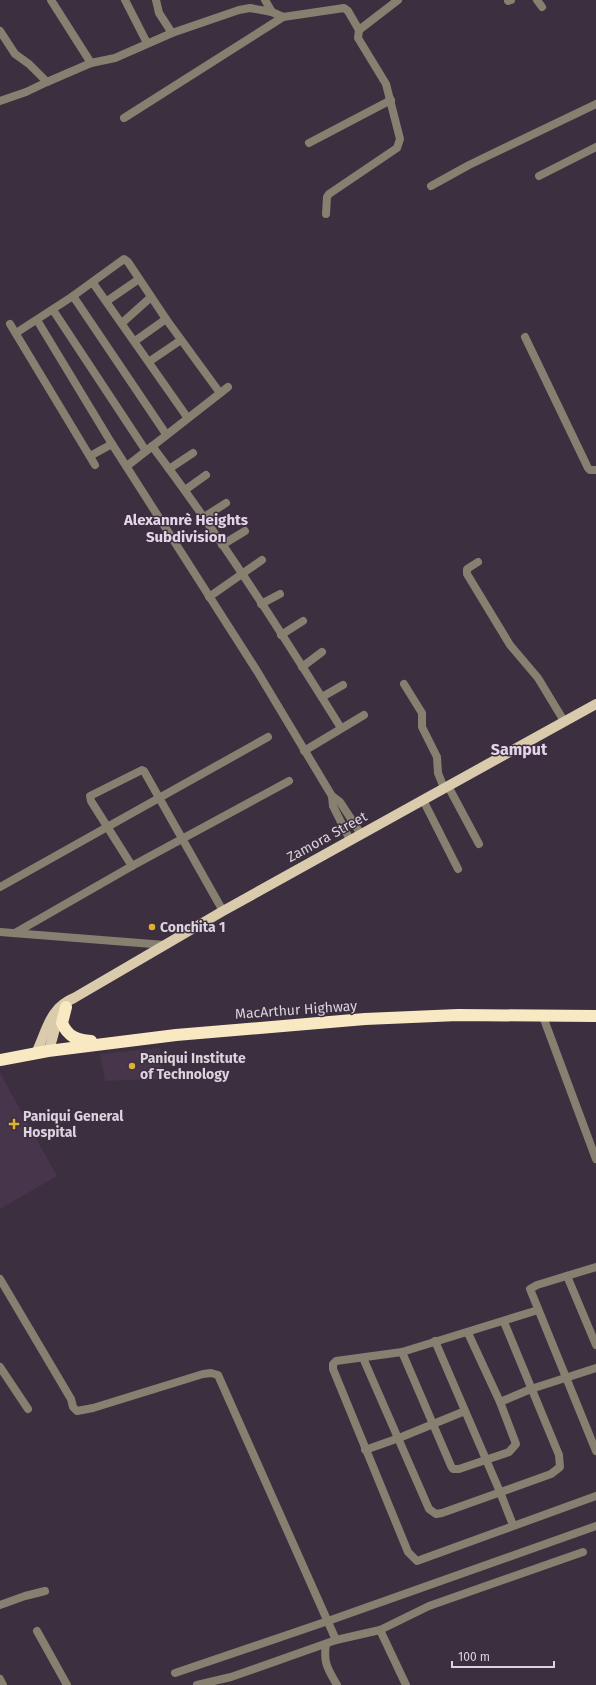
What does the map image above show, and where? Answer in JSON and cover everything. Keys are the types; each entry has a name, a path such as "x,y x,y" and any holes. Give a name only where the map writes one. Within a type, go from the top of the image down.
{"highway":[{"path":"63,1006 62,1023 70,1036 81,1040 112,1043"},
{"name":"MacArthur Highway","path":"0,1060 48,1051 246,1028 414,1016 542,1014 596,1016"}],"main road":[{"name":"Zamora Street","path":"36,1053 48,1023 63,1006 74,998 223,911 596,704"},
{"name":"Zamora Street","path":"48,1051 53,1041 58,1019 63,1006"}],"street":[{"path":"51,0 91,63"},
{"path":"126,0 147,44"},
{"path":"156,0 159,13 172,33"},
{"path":"265,0 272,12"},
{"path":"359,30 398,0"},
{"path":"0,101 26,92 91,63 115,58 172,33 245,8 272,12 283,17"},
{"path":"124,118 283,17 344,8 348,11 359,30 358,38 382,77 391,100 400,145 329,194 326,214"},
{"path":"0,31 15,54 33,68 47,82"},
{"path":"309,143 391,100"},
{"path":"431,186 469,165 596,104"},
{"path":"539,176 596,147"},
{"path":"16,333 93,283 124,259 128,262 166,319 220,393"},
{"path":"107,301 139,279"},
{"path":"93,283 150,361 187,417"},
{"path":"73,296 166,434"},
{"path":"122,323 151,297"},
{"path":"53,310 149,448 169,469 204,517 262,604 341,728"},
{"path":"135,341 166,319"},
{"path":"37,320 112,444 257,671 332,796 340,802 361,834"},
{"path":"10,324 95,465"},
{"path":"525,337 588,468 590,470 596,470"},
{"path":"150,361 181,340"},
{"path":"127,466 187,417 228,387"},
{"path":"90,456 112,444"},
{"path":"169,469 192,453"},
{"path":"185,490 206,476"},
{"path":"204,517 226,503"},
{"path":"222,545 245,531"},
{"path":"209,597 262,560"},
{"path":"478,562 467,569 467,574 510,645 538,678 564,722"},
{"path":"262,604 280,594"},
{"path":"281,635 303,621"},
{"path":"302,667 322,652"},
{"path":"404,684 422,713 422,727 437,757 438,773 479,844"},
{"path":"322,697 343,685"},
{"path":"304,751 364,715"},
{"path":"0,887 268,737"},
{"path":"132,866 107,828 90,798 92,794 142,770 144,771 223,911"},
{"path":"15,933 132,866 289,781"},
{"path":"332,796 333,806 350,840"},
{"path":"423,800 458,870"},
{"path":"344,827 353,822"},
{"path":"0,932 165,945"},
{"path":"542,1014 596,1159"},
{"path":"596,1267 531,1287 530,1289 596,1451"},
{"path":"567,1276 596,1345"},
{"path":"0,1279 71,1398 77,1411 92,1408 203,1374 210,1373 218,1375 336,1640"},
{"path":"538,1310 504,1322 435,1341 402,1352 336,1361 333,1364 333,1370 408,1552 417,1560 596,1496"},
{"path":"363,1358 426,1503 432,1513 442,1513 552,1474 560,1467 559,1454 504,1322"},
{"path":"402,1352 432,1425 453,1469 459,1469 509,1452 516,1444 500,1402 468,1333"},
{"path":"435,1341 513,1525"},
{"path":"0,1367 28,1409"},
{"path":"500,1402 531,1389 596,1368"},
{"path":"365,1450 465,1411"},
{"path":"175,1673 328,1621 596,1526"},
{"path":"197,1685 231,1677 336,1640 380,1630 429,1606 583,1552"},
{"path":"0,1605 45,1591"},
{"path":"380,1630 406,1685"},
{"path":"37,1631 67,1685"},
{"path":"326,1644 324,1656 326,1665 337,1685"},
{"path":"0,1679 3,1685"}],"shaded area":[{"name":"Paniqui Institute of Technology","path":"160,1048 163,1079 105,1081 100,1054"},
{"name":"Paniqui General Hospital","path":"0,1073 57,1176 0,1209"}],"place":[{"name":"Conchita 1","path":"152,927"},
{"name":"Paniqui Institute of Technology","path":"132,1066"},
{"name":"Paniqui General Hospital","path":"14,1124"}],"district":[{"name":"Alexannrè Heights Subdivision","path":"186,528"},
{"name":"Samput","path":"519,749"}]}
